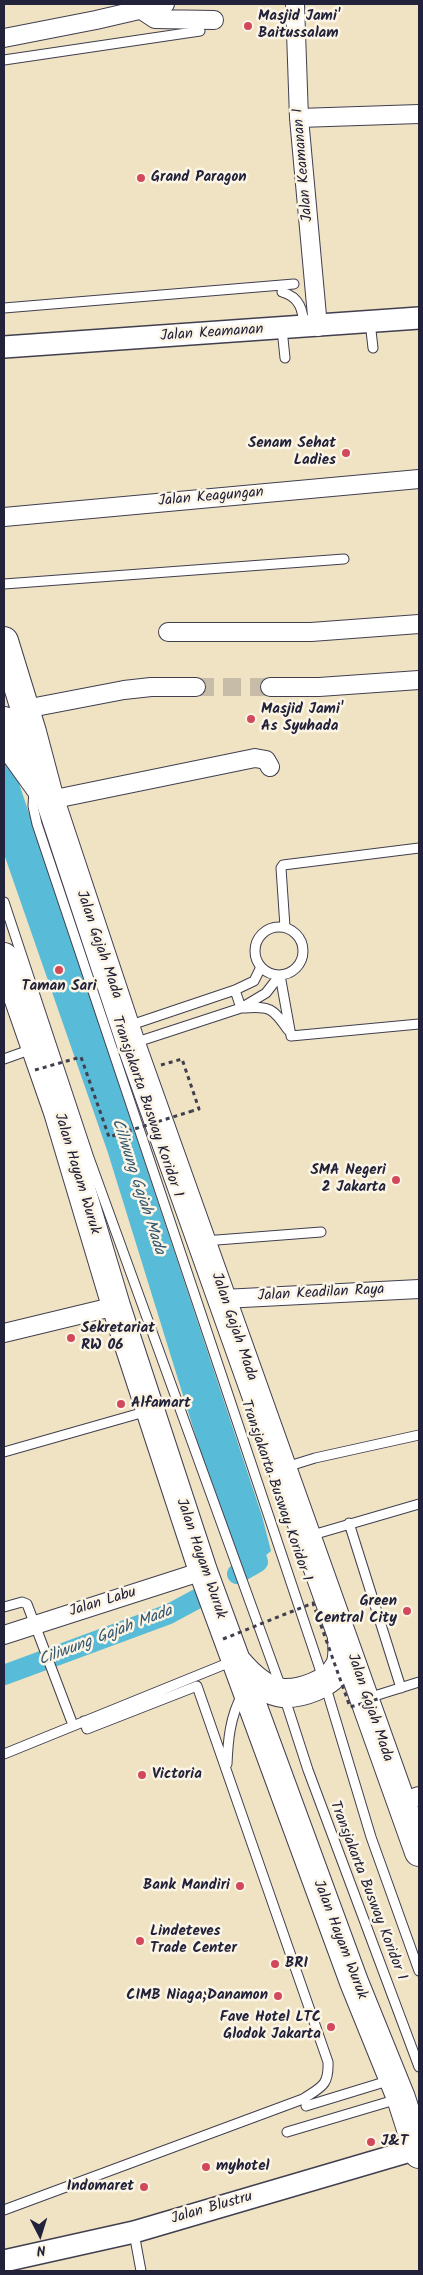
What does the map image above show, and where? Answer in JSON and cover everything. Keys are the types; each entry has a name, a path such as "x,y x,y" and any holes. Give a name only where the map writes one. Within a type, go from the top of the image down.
{"main road":[{"name":"Jalan Gajah Mada","path":"4,642 13,731 42,792 224,1299 282,1469 341,1630 373,1698 410,1799 419,1852"},
{"name":"Jalan Hayam Wuruk","path":"4,959 35,1059 58,1112 116,1306 229,1650 246,1688 354,1982 397,2089 418,2151"},
{"path":"229,1650 248,1675 265,1687 283,1693 304,1690 324,1681 339,1667 342,1650 341,1630"}],"street":[{"path":"4,38 165,4"},
{"name":"Jalan Keamanan I","path":"295,4 299,118 311,327"},
{"path":"140,9 155,19 214,20"},
{"path":"299,118 419,114"},
{"name":"Jalan Keamanan","path":"4,347 419,318"},
{"name":"Jalan Keagungan","path":"4,517 419,479"},
{"path":"168,632 311,632 419,624"},
{"path":"270,687 319,687 419,680"},
{"path":"13,731 124,690 151,687 196,687"},
{"path":"42,792 255,758 266,760 270,767"},
{"name":"Jalan Keadilan Raya","path":"224,1299 419,1289"},
{"path":"4,1332 116,1306"},
{"name":"Jalan Labu","path":"4,1635 203,1571"},
{"name":"Jalan Blustru","path":"4,2261 134,2232 418,2151"}],"lane":[{"path":"4,60 200,31"},
{"path":"4,308 294,284"},
{"path":"282,292 291,295 299,302 311,327"},
{"path":"370,322 373,348"},
{"path":"282,329 285,358"},
{"path":"4,584 344,559"},
{"name":"Transjakarta Busway Koridor 1","path":"42,792 33,806 37,824 324,1681 371,1837 419,1971"},
{"path":"285,927 281,868 283,865 419,848"},
{"name":"Transjakarta Busway Koridor 1","path":"4,902 88,1155 283,1693 337,1850 419,2067"},
{"path":"129,1035 194,1025 241,1008 266,993 280,975 298,966 303,953 301,940 297,934 285,927 270,928 259,938 255,953 261,966 267,972 280,975"},
{"path":"129,1035 254,981 261,966"},
{"path":"280,975 290,1033"},
{"path":"235,990 241,1008"},
{"path":"241,1008 265,1006 279,1016 294,1036 419,1024"},
{"path":"4,1059 35,1059"},
{"path":"202,1241 321,1232"},
{"path":"4,1452 150,1410"},
{"path":"282,1469 315,1458 419,1435"},
{"path":"308,1536 419,1504"},
{"path":"349,1523 401,1688"},
{"path":"4,1607 25,1602 73,1725"},
{"path":"4,1754 84,1721 229,1650"},
{"path":"373,1698 419,1682"},
{"path":"84,1721 87,1729 197,1686 328,2062 329,2077 323,2087 305,2102"},
{"path":"227,1772 228,1745 233,1710 246,1688"},
{"path":"4,2210 305,2102 397,2089"},
{"path":"287,2132 397,2089"},
{"path":"134,2232 141,2271"}],"path":[{"path":"35,1059 81,1057 109,1137 199,1109 182,1059"},
{"path":"229,1650 313,1604 350,1706 373,1698"}],"water":[{"path":"4,738 262,1516 271,1551 258,1562 234,1560 108,1153 4,854"}],"waterway":[{"name":"Ciliwung Gajah Mada","path":"237,1574 258,1562 250,1538"},
{"name":"Ciliwung Gajah Mada","path":"4,1675 169,1614 206,1594"}],"tunnel":[{"path":"196,687 270,687"}],"place":[{"name":"Masjid Jami' Baitussalam","path":"248,26"},
{"name":"Grand Paragon","path":"141,178"},
{"name":"Senam Sehat Ladies","path":"346,453"},
{"name":"Masjid Jami' As Syuhada","path":"251,719"},
{"name":"Taman Sari","path":"59,970"},
{"name":"SMA Negeri 2 Jakarta","path":"396,1180"},
{"name":"Sekretariat RW 06","path":"71,1338"},
{"name":"Alfamart","path":"121,1404"},
{"name":"Green Central City","path":"407,1611"},
{"name":"Victoria","path":"142,1775"},
{"name":"Bank Mandiri","path":"240,1886"},
{"name":"Lindeteves Trade Center","path":"140,1941"},
{"name":"BRI","path":"275,1964"},
{"name":"CIMB Niaga;Danamon","path":"278,1996"},
{"name":"Fave Hotel LTC Glodok Jakarta","path":"331,2027"},
{"name":"J&T","path":"371,2142"},
{"name":"myhotel","path":"206,2167"},
{"name":"Indomaret","path":"144,2187"}]}
